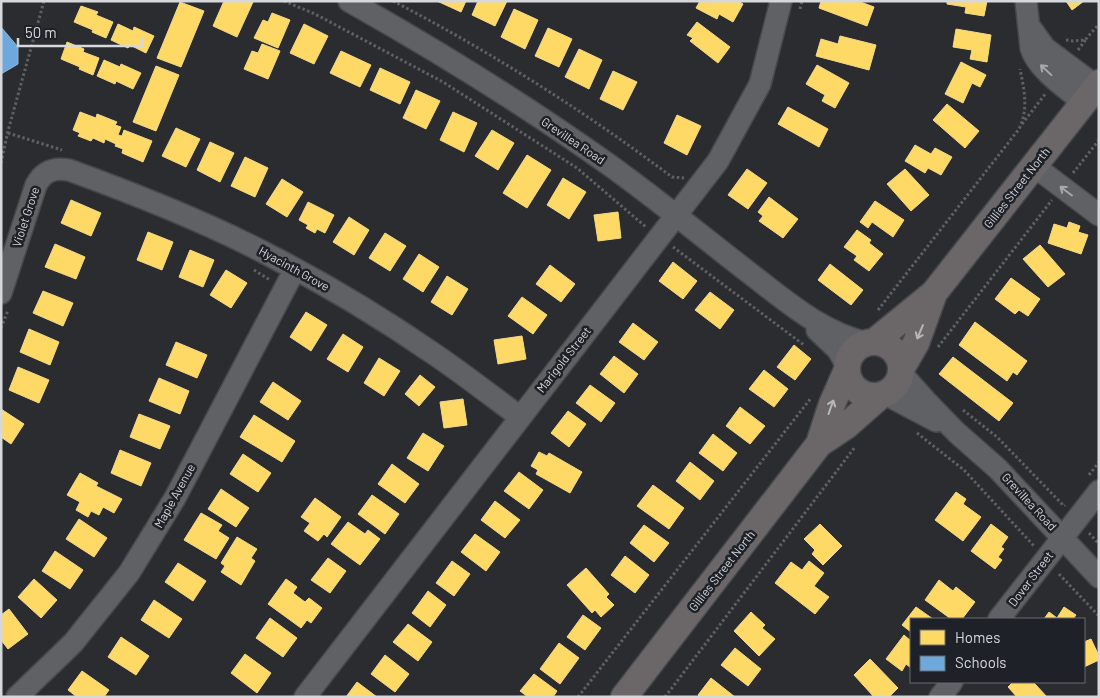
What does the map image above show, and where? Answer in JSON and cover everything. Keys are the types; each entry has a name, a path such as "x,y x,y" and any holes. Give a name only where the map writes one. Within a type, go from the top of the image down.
{"main road":[{"name":"Gillies Street North","path":"819,444 849,358 854,351 860,346 871,343 934,293 1093,91"},
{"name":"Gillies Street North","path":"624,697 819,444 846,426 897,383 901,371 916,343 934,293"},
{"path":"871,343 883,344 895,352 900,360 901,371"},
{"path":"847,368 849,380 858,391 870,396 882,395"}],"street":[{"name":"Grevillea Road","path":"349,1 414,38 495,89 608,165 784,299 832,330 849,338 871,343"},
{"name":"Marigold Street","path":"305,697 718,161 760,84 781,1"},
{"path":"1028,12 1031,48 1036,59 1093,91"},
{"path":"1034,166 1099,215"},
{"name":"Hyacinth Grove","path":"46,172 53,169 65,169 114,186 264,252 406,335 520,418"},
{"name":"Violet Grove","path":"1,293 33,191 40,178 46,172"},
{"name":"Maple Avenue","path":"17,697 73,643 129,573 175,498 295,269"},
{"name":"Grevillea Road","path":"784,299 838,350 847,368"},
{"name":"Grevillea Road","path":"901,371 925,400 956,432 998,469 1099,577"},
{"name":"Grevillea Road","path":"882,395 956,432"},
{"name":"Dover Street","path":"1000,618 1099,491"},
{"path":"940,697 951,683"}],"path":[{"path":"1,163 44,1"},
{"path":"284,1 315,14 443,82 577,168 647,228"},
{"path":"393,1 459,36 559,96 616,135 672,177 685,178"},
{"path":"1059,36 1073,42 1082,41 1099,24"},
{"path":"872,317 1019,129 1024,113 1024,93"},
{"path":"936,351 1099,140"},
{"path":"673,247 805,346"},
{"path":"578,697 816,391"},
{"path":"916,432 964,470 1038,550"},
{"path":"665,697 860,440"},
{"path":"1089,533 1099,544"},
{"path":"1059,573 1099,616"}],"building: Homes":[{"path":"224,1 253,2 237,37 213,26"},
{"path":"437,1 466,1 461,12"},
{"path":"478,1 507,1 495,26 472,15"},
{"path":"700,1 738,1 743,4 733,22 719,14 717,19 696,8"},
{"path":"821,1 858,1 874,7 867,26 819,8"},
{"path":"947,1 987,1 984,16 965,13 966,7 947,4"},
{"path":"1066,1 1084,1 1072,10"},
{"path":"180,2 204,11 181,67 157,58"},
{"path":"81,6 98,12 96,15 113,22 106,38 74,22"},
{"path":"514,9 538,20 525,49 501,37"},
{"path":"272,13 290,20 278,48 254,38 263,20 268,22"},
{"path":"697,22 730,47 718,63 690,41 693,38 687,35"},
{"path":"118,24 133,31 134,27 154,36 146,53 130,45 128,48 111,40"},
{"path":"304,24 328,36 314,64 290,53"},
{"path":"548,28 572,39 559,67 535,56"},
{"path":"956,29 991,35 987,62 970,59 972,50 953,47"},
{"path":"840,36 876,45 869,70 816,56 821,39 838,44"},
{"path":"67,42 84,49 83,52 99,58 93,75 61,59"},
{"path":"262,44 280,51 268,79 244,69 252,51 258,53"},
{"path":"579,49 602,60 589,89 565,77"},
{"path":"341,51 371,65 360,87 330,73"},
{"path":"104,60 120,67 121,64 141,73 133,89 116,81 115,84 97,76"},
{"path":"961,62 986,75 980,87 972,83 963,103 945,94"},
{"path":"817,65 849,83 835,108 822,101 825,95 806,84"},
{"path":"156,66 179,75 156,131 133,122"},
{"path":"380,68 410,82 400,104 370,90"},
{"path":"613,71 637,82 623,110 600,99"},
{"path":"416,90 440,101 426,129 403,118"},
{"path":"947,104 979,131 965,148 933,120"},
{"path":"788,107 828,129 819,147 778,124"},
{"path":"80,112 96,118 97,114 117,122 115,125 121,127 118,135 122,136 124,130 152,141 143,162 122,153 123,149 105,139 104,143 93,138 91,141 78,136 80,133 73,130"},
{"path":"453,112 477,123 464,152 440,140"},
{"path":"677,115 701,126 687,155 664,143"},
{"path":"176,128 200,139 186,167 162,156"},
{"path":"492,130 514,143 498,170 475,156"},
{"path":"210,142 234,153 220,182 197,170"},
{"path":"915,145 931,154 935,148 952,157 941,175 928,168 925,173 905,161"},
{"path":"527,155 551,170 527,208 503,193"},
{"path":"245,157 268,168 255,197 231,186"},
{"path":"747,169 767,183 748,209 728,195"},
{"path":"905,169 929,195 911,211 887,184"},
{"path":"563,178 586,192 569,219 547,205"},
{"path":"282,179 303,192 287,217 266,204"},
{"path":"769,197 798,219 783,238 759,221 763,216 758,212"},
{"path":"71,200 101,213 91,236 61,223"},
{"path":"875,201 904,220 893,237 872,222 868,228 860,222"},
{"path":"308,202 334,215 325,233 317,229 315,233 306,228 308,225 299,220"},
{"path":"618,212 621,238 598,241 594,215"},
{"path":"349,217 369,230 354,255 333,242"},
{"path":"1069,222 1080,226 1078,232 1088,235 1081,254 1048,243 1054,224 1067,228"},
{"path":"857,230 871,240 869,243 883,254 869,271 854,260 857,256 844,247"},
{"path":"148,232 173,242 162,270 137,260"},
{"path":"385,233 406,246 390,271 369,258"},
{"path":"55,244 85,257 76,279 45,267"},
{"path":"1040,245 1065,274 1048,287 1023,259"},
{"path":"190,250 214,260 203,287 179,277"},
{"path":"419,254 439,267 423,292 403,279"},
{"path":"673,262 697,281 683,299 659,281"},
{"path":"830,264 863,290 851,305 818,280"},
{"path":"550,265 575,284 561,302 536,284"},
{"path":"226,270 247,283 231,308 210,295"},
{"path":"447,276 468,289 452,315 431,302"},
{"path":"1011,278 1040,299 1028,316 1019,310 1015,314 995,299"},
{"path":"43,291 73,303 63,326 33,313"},
{"path":"710,292 734,310 720,329 695,310"},
{"path":"522,297 547,315 533,334 508,316"},
{"path":"306,312 327,325 311,351 290,337"},
{"path":"975,322 1027,361 1017,375 1013,372 1007,381 959,345"},
{"path":"633,323 658,342 644,360 619,342"},
{"path":"29,329 59,342 50,365 20,352"},
{"path":"343,334 363,347 348,372 327,359"},
{"path":"522,336 526,359 498,364 494,340"},
{"path":"176,342 207,355 197,378 166,365"},
{"path":"794,345 811,359 795,380 777,367"},
{"path":"614,356 638,374 624,393 600,374"},
{"path":"953,357 1013,403 999,421 939,374"},
{"path":"379,358 400,371 384,396 364,383"},
{"path":"18,367 49,380 39,403 9,390"},
{"path":"764,370 788,389 774,407 749,389"},
{"path":"420,375 435,387 419,406 405,394"},
{"path":"159,378 189,391 180,414 149,401"},
{"path":"273,382 301,401 288,420 260,402"},
{"path":"590,385 615,403 601,422 576,403"},
{"path":"463,399 467,425 444,428 440,402"},
{"path":"740,407 765,426 750,444 726,426"},
{"path":"1,409 24,424 11,444 1,437"},
{"path":"568,411 586,424 569,447 551,433"},
{"path":"139,414 170,426 160,449 130,437"},
{"path":"254,415 295,441 282,462 240,437"},
{"path":"423,433 444,446 428,471 407,458"},
{"path":"713,434 737,453 723,471 699,453"},
{"path":"120,450 151,463 141,486 111,473"},
{"path":"539,452 547,456 549,453 582,472 570,493 536,474 538,470 531,466"},
{"path":"243,454 271,473 258,492 230,474"},
{"path":"690,462 714,481 700,500 676,481"},
{"path":"392,464 419,484 405,503 378,484"},
{"path":"519,472 543,490 529,509 504,491"},
{"path":"80,473 98,483 96,486 122,499 114,513 103,507 99,515 91,511 88,517 76,510 80,502 67,495"},
{"path":"653,485 684,508 669,529 637,506"},
{"path":"221,489 249,508 236,527 208,509"},
{"path":"956,492 966,499 963,504 981,517 963,541 935,520"},
{"path":"372,495 399,514 385,534 358,514"},
{"path":"315,498 341,517 327,537 324,534 318,541 304,531 310,523 301,517"},
{"path":"495,501 520,520 505,538 481,520"},
{"path":"201,513 222,525 218,531 229,538 216,559 184,540"},
{"path":"79,519 107,538 94,557 66,539"},
{"path":"348,522 365,534 368,530 380,539 360,565 331,544"},
{"path":"820,524 842,546 823,565 812,554 815,550 804,539"},
{"path":"991,524 1008,537 1001,547 1004,549 998,557 1002,560 995,569 971,551"},
{"path":"644,525 669,543 654,562 630,543"},
{"path":"475,534 500,552 486,571 461,552"},
{"path":"237,537 257,549 251,558 255,561 241,585 221,572 225,566 221,563"},
{"path":"55,551 83,570 70,589 42,571"},
{"path":"625,556 649,575 635,593 611,575"},
{"path":"328,558 346,571 330,593 311,580"},
{"path":"452,561 470,574 454,596 436,583"},
{"path":"809,561 824,573 814,586 829,597 815,614 775,583 791,562 802,570"},
{"path":"178,563 206,581 193,601 165,582"},
{"path":"586,568 609,594 606,597 614,605 601,617 595,610 592,613 567,585"},
{"path":"34,579 57,600 41,618 18,597"},
{"path":"286,579 297,587 293,593 305,602 309,598 322,608 311,623 307,620 301,628 268,604"},
{"path":"939,580 953,591 956,587 975,602 963,618 950,618 925,600"},
{"path":"428,591 446,605 430,627 412,613"},
{"path":"154,600 182,619 169,638 141,620"},
{"path":"916,607 932,618 910,618 910,631 902,625"},
{"path":"1064,607 1076,615 1074,618 1057,618"},
{"path":"9,609 28,634 8,649 1,640 1,615"},
{"path":"751,612 765,625 762,628 775,639 759,656 734,631"},
{"path":"1049,612 1057,618 1045,618"},
{"path":"583,615 601,628 585,650 567,637"},
{"path":"270,618 297,638 283,657 256,638"},
{"path":"408,624 432,642 418,661 393,642"},
{"path":"904,635 910,640 910,667 906,664 902,671 886,659"},
{"path":"121,637 149,656 136,675 108,657"},
{"path":"1091,639 1099,660 1085,667 1085,642"},
{"path":"559,643 579,658 560,684 540,669"},
{"path":"735,648 761,669 748,686 721,665"},
{"path":"245,654 271,673 257,693 231,673"},
{"path":"385,655 409,674 395,692 371,674"},
{"path":"870,659 898,688 889,697 874,697 854,675"},
{"path":"82,671 109,690 104,697 77,697 68,690"},
{"path":"534,674 557,691 553,697 528,697 520,691"},
{"path":"711,678 735,697 700,697 698,695"},
{"path":"357,682 377,697 346,697"},
{"path":"1012,683 1034,683 1036,685 1023,697 1017,697 1008,687"},
{"path":"1036,685 1047,697 1023,697"}],"building: Schools":[{"path":"1,27 18,47 18,64 1,74"}]}
